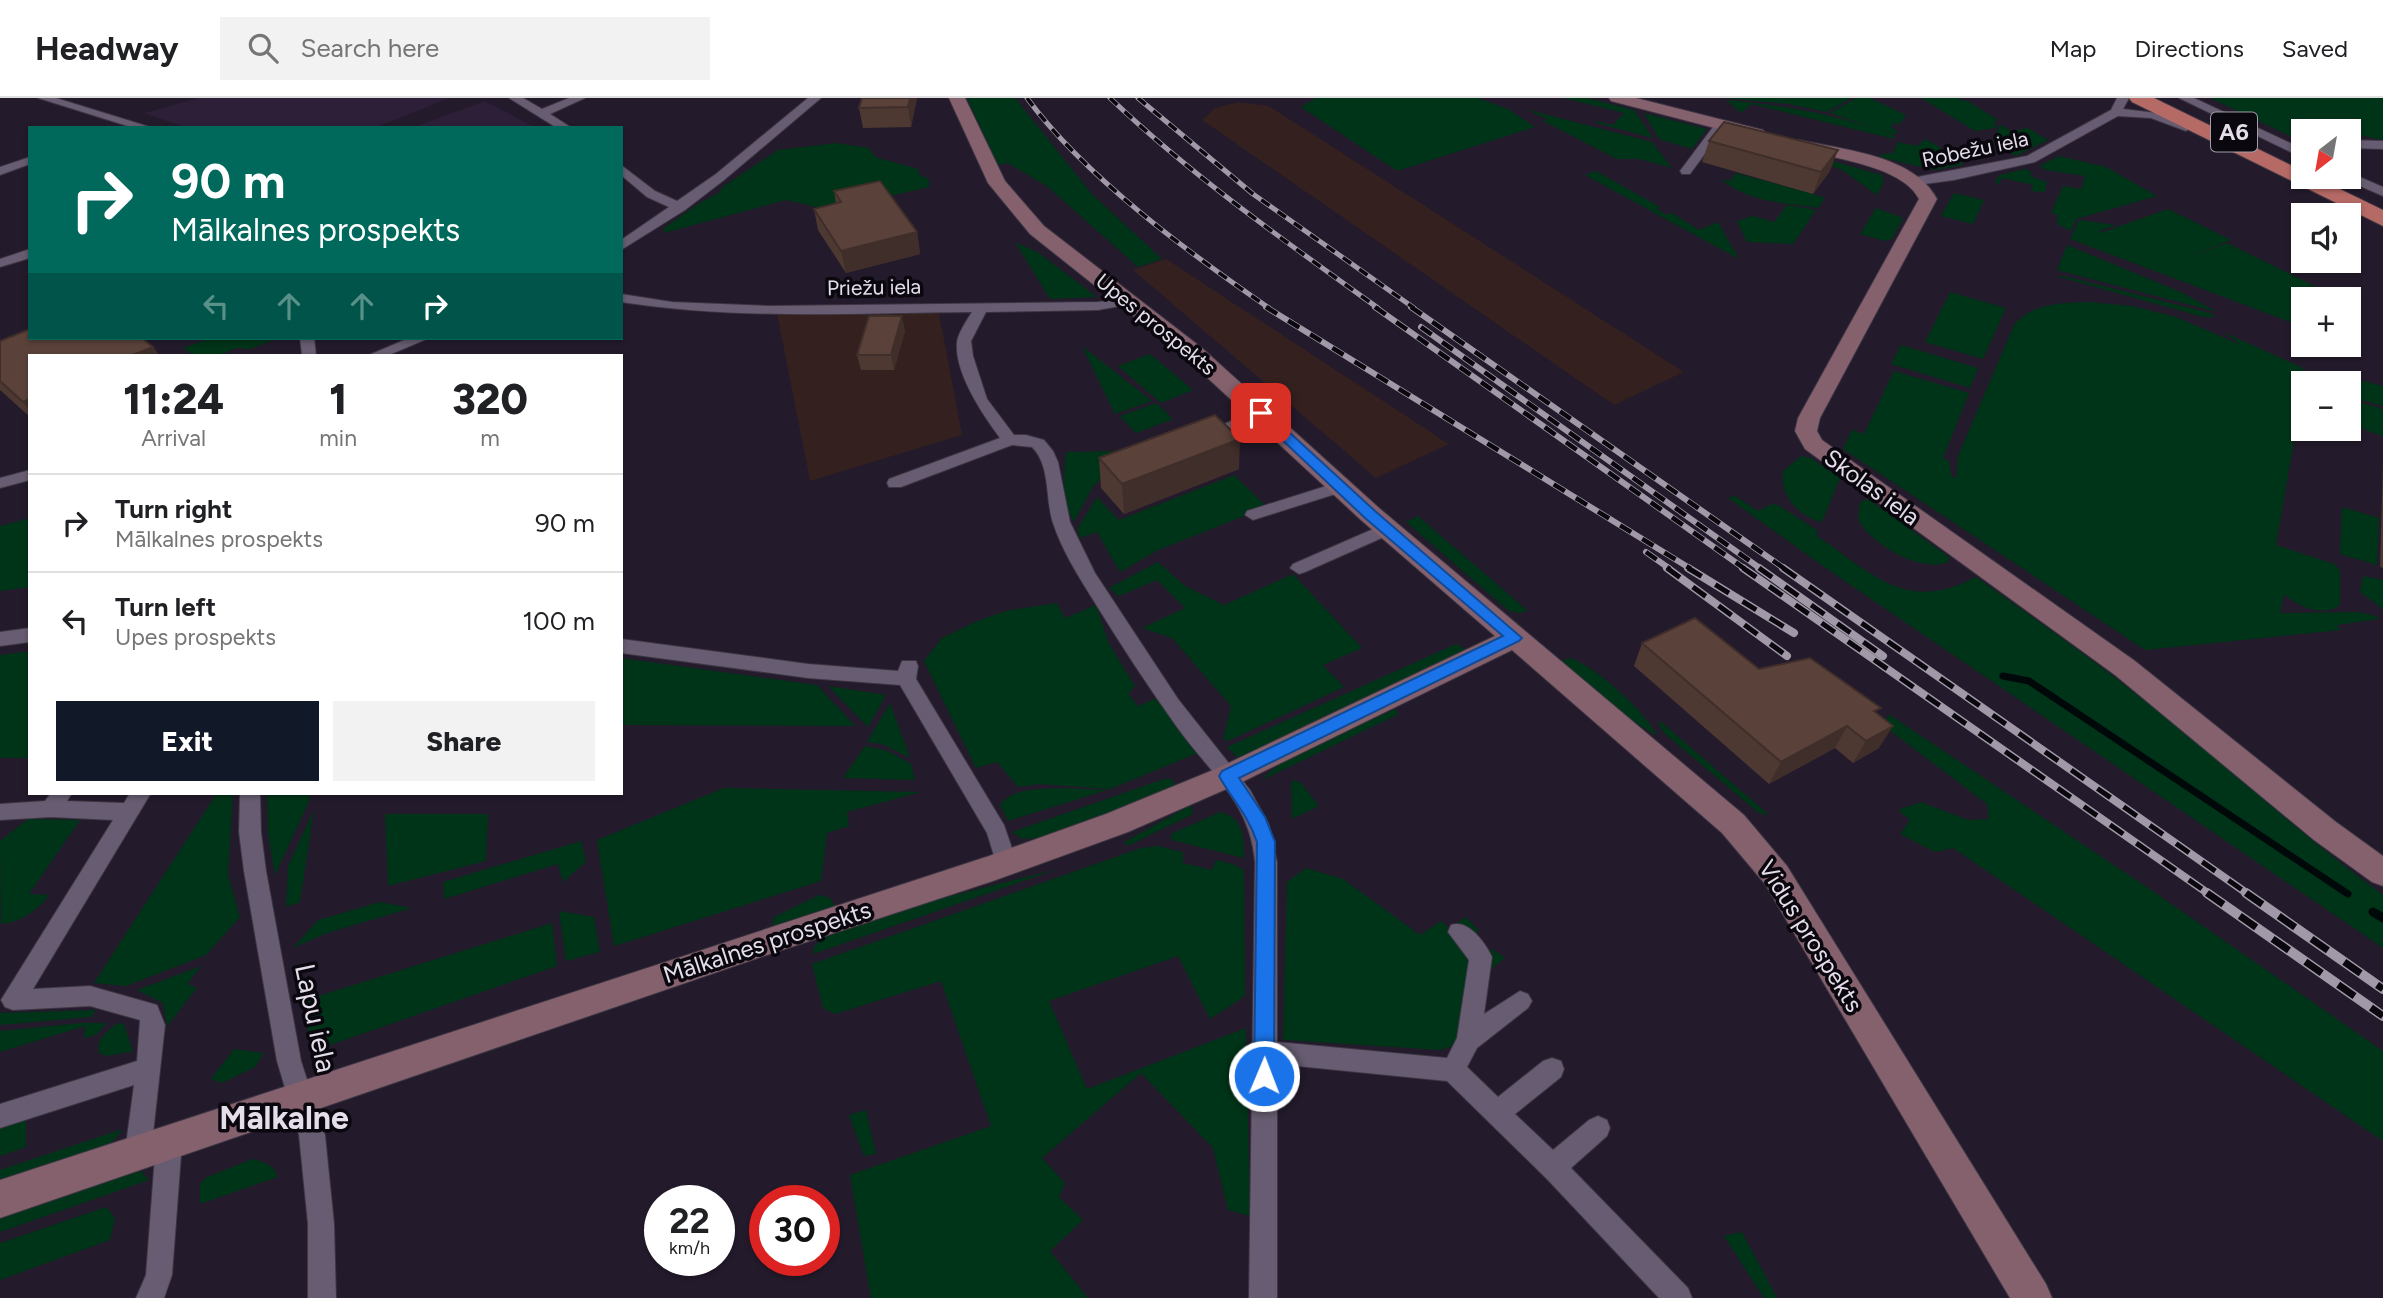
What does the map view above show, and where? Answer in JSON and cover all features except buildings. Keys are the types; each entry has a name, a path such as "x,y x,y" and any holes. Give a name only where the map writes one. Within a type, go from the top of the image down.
{"highway":[{"name":"A6","path":"2139,98 2383,219"},
{"name":"A6","path":"2164,98 2291,151"},
{"path":"2350,189 2383,205"}],"main road":[{"name":"Upes prospekts","path":"957,98 969,127 1008,198 1037,230 1194,353 1339,487 1514,638"},
{"path":"1617,98 1879,166 1917,181"},
{"name":"Skolas iela","path":"1917,181 1927,192 1927,199 1809,418 1806,431 1813,444 2125,668 2325,831 2383,873"},
{"name":"Mālkalnes prospekts","path":"0,1199 1006,863 1157,808 1514,638"},
{"name":"Vidus prospekts","path":"1514,638 1723,815 1761,855 2032,1298"}],"street":[{"path":"44,98 140,126"},
{"path":"515,98 563,126"},
{"path":"544,113 579,98"},
{"path":"623,245 680,207 751,153 815,98"},
{"path":"2123,98 2116,112 2153,115 2173,120 2218,143 2243,150"},
{"path":"2185,98 2291,150"},
{"name":"Robežu iela","path":"1917,181 1954,176 2031,159 2116,112"},
{"path":"1685,171 1720,125"},
{"path":"2361,144 2383,145"},
{"path":"0,171 28,160"},
{"path":"623,171 651,194 680,207"},
{"path":"2361,182 2383,192"},
{"path":"1,262 28,254"},
{"name":"Priežu iela","path":"623,298 672,306 770,310 1098,306 1127,301"},
{"path":"981,307 964,341 966,356 980,400 1010,440"},
{"path":"379,354 417,340"},
{"path":"1193,442 1232,428 1261,413"},
{"path":"895,483 1010,440 1023,438 1036,443 1044,451 1055,472 1057,509 1068,538 1096,590 1198,741 1254,814 1266,842 1263,1298"},
{"path":"0,483 28,476"},
{"path":"1253,515 1339,487"},
{"path":"1299,568 1387,529"},
{"path":"0,639 28,635"},
{"path":"623,646 808,671 908,673 997,831 1006,863"},
{"path":"140,795 13,1000 90,996 149,1012 153,1025 148,1069 159,1275 149,1298"},
{"name":"Lapu iela","path":"250,795 254,871 289,1061 312,1135 321,1224 322,1298"},
{"path":"0,812 56,801 130,812"},
{"path":"1453,1070 1469,1040 1481,957 1459,932"},
{"path":"1469,1040 1520,1001"},
{"path":"1264,1052 1453,1070 1553,1167 1678,1298"},
{"path":"0,1116 148,1069"},
{"path":"1496,1114 1552,1069"},
{"path":"1553,1167 1598,1128"}],"shaded area":[{"path":"198,98 450,98 379,126 181,126 144,113"},
{"path":"485,101 532,126 418,126"},
{"path":"1239,102 1269,106 1684,372 1614,405 1202,120 1215,108"},
{"path":"1166,259 1449,444 1376,478 1133,270"},
{"path":"939,313 962,435 810,481 777,314"}],"green space":[{"path":"967,98 1015,98 1092,194 1162,259 1138,267 1048,187 1008,163 998,165"},
{"path":"1316,98 1478,98 1508,109 1535,127 1397,171 1301,107"},
{"path":"1563,98 1587,98 1634,110 1653,138 1596,123 1597,121 1613,125 1624,113"},
{"path":"1724,98 1851,98 1827,112 1788,104"},
{"path":"1856,98 1870,98 1906,115 1900,124 1894,123 1891,127 1897,131 1895,135 1830,113"},
{"path":"1921,98 1965,98 1957,100 1968,101 1998,120 1995,121 1995,128 1975,131"},
{"path":"2210,98 2383,98 2383,140 2361,135 2361,119 2291,119 2291,136"},
{"path":"1726,100 1827,115 1886,132 1894,136 1894,139 1752,104 1741,113"},
{"path":"1525,109 1652,142 1672,168 1640,159 1617,159"},
{"path":"1644,113 1707,129 1692,149 1659,139"},
{"path":"1998,126 2011,131 2028,128 2048,140 2016,156 1997,145"},
{"path":"1926,139 1958,159 1937,158 1960,161 1964,165 1934,170 1879,157 1893,153 1898,142 1917,146"},
{"path":"836,143 869,148 875,157 918,169 919,175 929,179 929,187 829,210 786,200 664,233 664,228 778,150"},
{"path":"2059,156 2106,167 2157,196 2076,219 2071,231 2057,224 2058,215 2051,213 2063,186 2081,189 2085,176 2046,170 2039,166"},
{"path":"1832,161 1882,175 1884,182 1877,195 1842,170 1829,165"},
{"path":"2025,169 2032,172 2030,176 2047,182 2045,192 2031,191 2033,185 2002,178 1999,184 1995,183 1999,175"},
{"path":"1596,171 1660,207 1657,209 1666,215 1672,213 1699,230 1718,222 1739,259 1585,175"},
{"path":"1736,173 1825,198 1818,208 1755,197 1721,179 1730,181"},
{"path":"1954,193 1984,200 1973,224 1941,216"},
{"path":"1787,205 1816,210 1793,244 1747,242 1737,221 1753,216 1774,222"},
{"path":"1876,208 1903,218 1892,239 1885,241 1860,234"},
{"path":"2168,209 2231,240 2187,257 2227,243 2317,287 2291,287 2291,322 2070,239 2079,220 2116,225 2099,231 2100,233"},
{"path":"1015,242 1039,253 1097,297 1050,299"},
{"path":"2067,245 2183,293 2217,312 2057,270"},
{"path":"2056,276 2210,313 2216,317 2203,317"},
{"path":"1950,292 2006,308 1983,359 1925,342"},
{"path":"2088,302 2132,306 2176,317 2241,345 2223,332 2301,367 2305,371 2291,371 2291,441 2294,441 2276,545 2334,564 2340,570 2340,605 2319,611 2296,603 2284,594 2280,613 2359,612 2376,616 2378,619 2337,625 2341,630 2145,650 1843,449 1852,430 1864,434 1894,371 1969,393 1943,458 1949,461 1951,475 1956,479 1958,456 2014,325 2029,312 2058,304"},
{"path":"205,340 274,340 250,349 236,348 222,354 192,354 183,348"},
{"path":"1901,345 1978,368 1970,388 1891,364"},
{"path":"1082,346 1152,401 1115,414"},
{"path":"1150,354 1193,390 1161,403 1118,366"},
{"path":"2361,380 2383,386 2383,406 2361,400"},
{"path":"2361,402 2383,409 2383,436 2361,427"},
{"path":"1156,403 1173,419 1136,433 1120,416"},
{"path":"1125,451 1126,459 1093,486 1074,522 1065,496 1066,452"},
{"path":"1801,456 1811,458 1840,478 1822,522 1799,510 1784,489 1783,471"},
{"path":"1234,475 1267,507 1158,550 1120,572 1097,532 1080,538 1077,529 1097,497 1119,520"},
{"path":"1735,496 1758,511 1772,504 1778,505 1817,530 1817,536 1856,564 1891,585 1929,592 1976,577 2123,684 2383,895 2383,948 1830,571 1728,498"},
{"path":"1868,499 1949,557 1948,562 1937,565 1911,560 1873,538 1858,519 1860,502"},
{"path":"2342,507 2379,518 2377,565 2340,554"},
{"path":"1418,516 1528,611 1509,611 1406,522"},
{"path":"28,519 28,587 0,591 0,526"},
{"path":"1158,562 1185,586 1224,605 1293,574 1362,648 1323,665 1344,687 1230,740 1223,740 1231,706 1172,638 1142,628 1185,608 1157,580 1119,596 1109,588"},
{"path":"2363,576 2383,580 2383,609 2360,592"},
{"path":"1057,603 1065,618 1096,605 1109,644 1135,686 1128,694 1138,706 1157,698 1198,753 1110,789 1039,784 1018,787 997,762 976,768 924,661 942,638 975,622 1005,611"},
{"path":"1456,644 1467,650 1239,759 1227,747"},
{"path":"28,651 28,758 0,758 0,655"},
{"path":"623,658 817,685 855,726 623,725"},
{"path":"1571,658 1595,671 1619,691 1642,714 1658,736 1625,717 1560,661"},
{"path":"828,686 886,695 868,727"},
{"path":"890,703 910,758 882,744 867,742"},
{"path":"1395,709 1399,714 1262,780 1272,770 1305,750"},
{"path":"1890,715 2157,894 2383,1051 2383,1141 1953,848 1935,852 1900,834 1910,820 1898,810 1921,802 1968,820 1989,819 1987,804 1880,723"},
{"path":"1660,721 1767,815 1759,813 1664,733 1658,723"},
{"path":"865,746 888,751 911,764 915,780 843,778"},
{"path":"1164,779 1171,779 1176,785 1143,801 1037,838 1022,839 1012,832"},
{"path":"1294,780 1301,783 1319,806 1294,818 1291,784"},
{"path":"724,788 921,792 847,812 849,826 827,833 821,881 614,946 597,840"},
{"path":"1064,788 1107,790 1008,821 1000,805 1005,799 1020,792"},
{"path":"216,795 233,795 228,875 240,917 206,955 126,986 94,983"},
{"path":"267,795 309,795 310,799 275,875 268,834"},
{"path":"1191,805 1193,814 1128,846 1124,842"},
{"path":"314,810 300,902 286,907 288,866"},
{"path":"1220,812 1234,819 1241,829 1244,858 1171,840 1171,834"},
{"path":"385,814 488,814 486,861 388,886"},
{"path":"28,819 80,820 29,894 49,895 40,906 28,914 1,924 0,841"},
{"path":"581,841 586,862 563,882 558,864 444,899 443,882"},
{"path":"1157,846 1183,852 1183,863 1212,870 1216,860 1244,870 1245,996 1210,1019 1178,956 1049,1001 1087,1089 1246,1028 1250,1216 1228,1210 1213,1148 1141,1073 1042,1158 1065,1183 1059,1197 1083,1220 1050,1251 1088,1298 871,1298 850,1175 991,1126 941,981 835,1014 823,1008 812,964 1141,848"},
{"path":"1306,868 1343,879 1420,935 1441,921 1449,928 1466,917 1479,931 1473,935 1488,952 1492,949 1505,958 1493,967 1453,1046 1440,1050 1283,1040 1287,882"},
{"path":"1058,869 813,954 814,947 822,938 854,926 919,904"},
{"path":"819,895 830,898 835,906 772,926 774,917"},
{"path":"380,902 412,908 327,933 293,948 318,920"},
{"path":"559,911 594,917 600,952 566,961"},
{"path":"552,923 557,966 310,1052 304,996 313,989 315,997"},
{"path":"201,966 187,984 197,988 167,1026 163,1003 137,990"},
{"path":"96,1010 91,1017 0,1025 0,1013"},
{"path":"107,1023 96,1035 84,1038 85,1026 0,1052 0,1031"},
{"path":"118,1023 124,1024 133,1051 108,1056 100,1054 100,1040"},
{"path":"234,1049 264,1053 255,1067 222,1083 211,1079"},
{"path":"866,1110 876,1154 864,1156 849,1115"},
{"path":"26,1118 26,1147 0,1156 0,1127"},
{"path":"123,1129 109,1146 0,1180 0,1170"},
{"path":"252,1159 268,1164 278,1177 200,1204 200,1184 205,1178"},
{"path":"139,1169 149,1180 0,1232 0,1215"},
{"path":"106,1207 115,1218 110,1240 0,1280 0,1243"},
{"path":"1742,1232 1777,1298 1764,1298 1724,1236"}],"waterway":[{"path":"2003,676 2029,681 2348,894"},
{"path":"2373,912 2383,918"}],"railway":[{"path":"1027,98 1078,156 1139,212 1269,308"},
{"path":"1110,98 1207,181 1378,308"},
{"path":"1138,98 1253,194 1414,308"},
{"path":"1266,307 1691,569"},
{"path":"1375,307 1745,569"},
{"path":"1411,307 1785,569"},
{"path":"1421,327 1761,569"},
{"path":"1646,552 1670,569"},
{"path":"1667,568 1787,656"},
{"path":"1688,568 1794,633"},
{"path":"1743,568 2209,894"},
{"path":"1759,568 1883,656"},
{"path":"1783,568 2248,894"},
{"path":"2207,893 2383,1016"},
{"path":"2246,893 2383,989"}],"district":[{"name":"Mālkalne","path":"284,1118"}],"route":[{"path":"1261,413 1339,487 1514,638 1227,776 1259,822 1266,842 1264,1076"}]}
